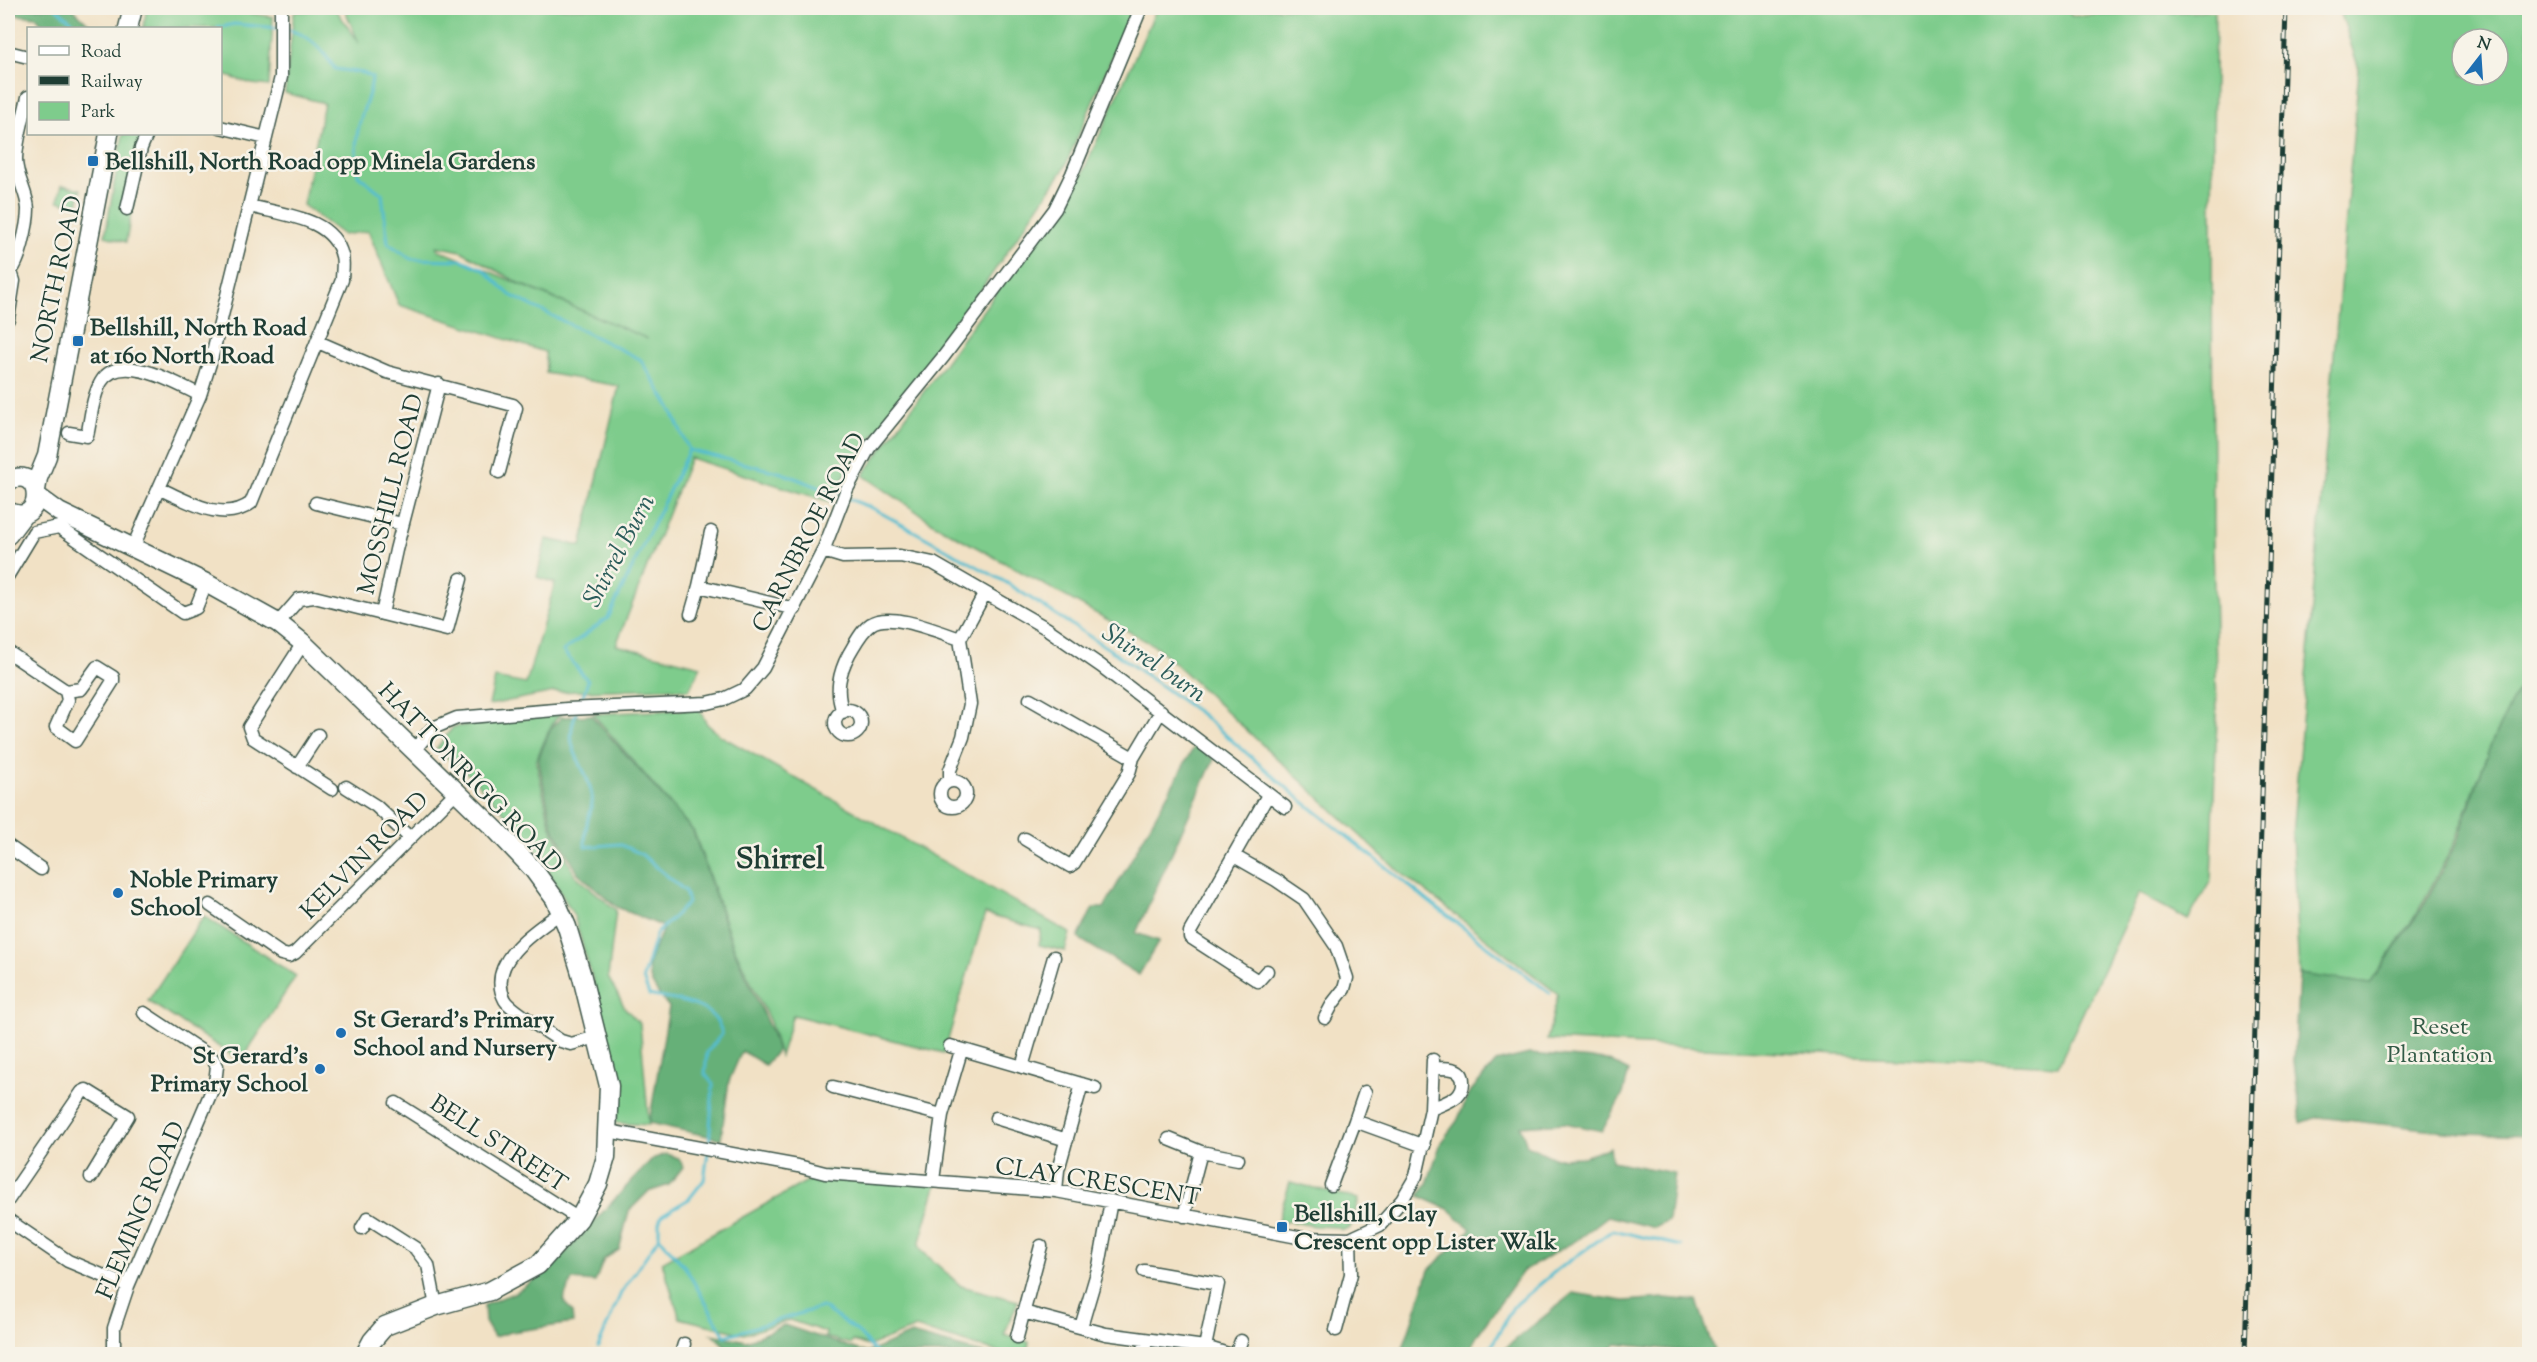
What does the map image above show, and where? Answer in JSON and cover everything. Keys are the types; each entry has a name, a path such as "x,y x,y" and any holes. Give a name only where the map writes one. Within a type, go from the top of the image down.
{"street":[{"path":"128,27 133,8"},
{"path":"133,547 200,395 250,206 281,77 281,8"},
{"name":"CARNBROE ROAD","path":"415,749 433,728 457,718 707,703 724,699 745,689 763,668 795,609 823,551 848,489 869,448 944,356 1054,209 1072,174 1141,8"},
{"path":"8,52 27,57"},
{"path":"8,319 14,281 9,272 16,266 28,208 12,155 27,101"},
{"path":"222,127 266,138"},
{"name":"NORTH ROAD","path":"8,535 27,504 60,434 109,135"},
{"path":"124,201 147,135"},
{"path":"160,489 217,512 241,510 251,503 342,280 342,257 330,233 315,223 250,206"},
{"path":"318,342 387,372 513,405 516,408 499,472"},
{"path":"60,434 87,436 102,380 112,372 126,368 147,371 200,395"},
{"name":"MOSSHILL ROAD","path":"382,614 402,524 439,384"},
{"name":"NORTH ROAD","path":"9,480 60,434"},
{"path":"9,480 17,477 29,481 27,504"},
{"path":"316,503 402,524"},
{"name":"HATTONRIGG ROAD","path":"27,504 59,512 206,583 278,624 303,643 415,749 533,869 562,912 609,1086 608,1131 603,1172 579,1219 538,1265 490,1291 436,1306 385,1326 372,1341 365,1354"},
{"path":"8,574 34,532 59,527 183,613 196,608 206,583"},
{"path":"691,614 711,532"},
{"path":"823,551 843,557 900,556 923,560 985,593 1046,628 1161,711 1285,807"},
{"path":"278,624 299,599 314,597 447,630 461,579"},
{"path":"699,586 795,609"},
{"path":"950,781 950,770 963,737 970,704 960,639 985,593"},
{"path":"843,712 838,693 840,673 868,626 885,620 900,621 960,639"},
{"path":"303,643 249,727 253,738 332,789"},
{"path":"8,652 66,691 81,689 97,667 113,677 113,681 75,741 56,728 68,700 66,691"},
{"path":"1030,699 1133,758"},
{"path":"1025,839 1070,866 1129,774 1133,758 1161,711"},
{"path":"297,767 318,735"},
{"path":"346,787 376,806 410,837"},
{"name":"KELVIN ROAD","path":"210,905 281,954 289,956 295,953 457,791"},
{"path":"1267,971 1258,981 1190,938 1191,928 1268,795"},
{"path":"8,846 41,869"},
{"path":"1234,856 1304,899 1336,946 1347,978 1344,989 1325,1018"},
{"path":"562,912 527,936 500,971 500,985 506,1002 561,1041 571,1044 597,1037"},
{"path":"1022,1067 1054,957"},
{"name":"FLEMING ROAD","path":"114,1354 114,1328 128,1286 215,1083 217,1066 212,1058 144,1013"},
{"path":"933,1180 942,1115 955,1048 1095,1088"},
{"name":"CLAY CRESCENT","path":"608,1131 825,1173 1056,1191 1303,1238 1350,1239 1380,1225 1402,1200 1416,1176 1431,1109 1433,1064 1459,1072 1463,1080 1461,1091 1455,1098 1431,1109"},
{"path":"1056,1191 1058,1170 1082,1084"},
{"path":"833,1087 942,1115"},
{"path":"8,1200 82,1092 86,1090 128,1116 91,1177"},
{"path":"1331,1185 1365,1092"},
{"name":"BELL STREET","path":"396,1103 579,1219"},
{"path":"996,1118 1067,1140"},
{"path":"1355,1121 1424,1146"},
{"path":"1169,1139 1201,1152 1238,1160"},
{"path":"1184,1216 1201,1152"},
{"path":"1082,1327 1099,1266 1111,1201"},
{"path":"362,1228 368,1218 415,1248 428,1265 436,1306"},
{"path":"8,1220 68,1261 128,1286"},
{"path":"1336,1330 1351,1274 1350,1239"},
{"path":"1017,1337 1041,1246"},
{"path":"1144,1270 1218,1284 1205,1347"},
{"path":"1023,1312 1106,1334 1205,1347 1228,1354"},
{"path":"1143,1354 1146,1340"},
{"path":"1236,1354 1241,1341"}],"green space":[{"path":"8,8 72,8 89,24 97,27 45,27 36,17 8,14"},
{"path":"147,8 219,8 273,17 269,86 252,84 222,74 222,27 143,27"},
{"path":"335,8 359,43 344,8 1133,8 1064,169 957,325 847,471 831,502 690,458 616,645 701,666 689,690 667,688 554,692 489,705 495,678 526,684 555,583 537,577 546,539 581,546 619,386 546,373 545,352 399,305 368,231 343,235 303,205 324,103 285,93 294,12","holes":["436,246 461,251 521,284 648,339 437,249"]},
{"path":"1157,8 2069,8 2071,16 2215,11 2212,207 2213,543 2217,716 2211,880 2188,920 2139,893 2058,1066 1547,1040 1558,994 1395,868 1157,647 938,526 863,475 1081,176"},
{"path":"2339,8 2529,8 2529,669 2493,739 2453,846 2417,913 2370,984 2299,974 2292,836 2359,69"},
{"path":"123,135 145,135 126,242 105,236"},
{"path":"62,185 81,189 78,206 58,201"},
{"name":"Reset Plantation","path":"2529,669 2529,1135 2462,1133 2318,1117 2301,1123 2294,1061 2299,974 2370,984 2422,908 2456,844 2492,741"},
{"path":"699,709 707,724 721,736 1070,933 1065,951 1039,945 1041,930 985,914 944,1053 793,1015 780,1056 770,1022 733,945 694,832 593,714"},
{"path":"560,714 551,726 536,760 550,824 575,875 616,910 608,977 625,1008 640,1024 649,1125 616,1123 619,1098 598,998 574,916 535,847 472,777 436,749 453,727"},
{"path":"591,715 693,831 732,945 771,1031 777,1051 765,1065 742,1051 729,1081 721,1139 649,1123 669,1007 653,985 648,968 664,927 617,907 578,873 552,825 538,759 551,728 562,717"},
{"path":"1195,745 1214,759 1136,933 1159,941 1139,975 1078,938 1093,908 1104,908"},
{"path":"204,916 296,976 241,1061 148,1001"},
{"path":"1529,1054 1607,1060 1629,1071 1623,1094 1602,1131 1565,1123 1520,1126 1527,1145 1554,1158 1584,1157 1610,1147 1612,1161 1674,1173 1668,1221 1655,1228 1608,1216 1577,1240 1523,1271 1478,1334 1467,1354 1401,1354 1429,1270 1471,1229 1448,1209 1419,1196 1427,1184 1441,1142 1457,1121 1470,1092 1496,1062"},
{"path":"666,1154 679,1158 683,1167 669,1185 648,1192 629,1211 619,1250 604,1259 595,1282 572,1280 563,1300 572,1312 573,1323 511,1332 494,1337 485,1322 484,1305 516,1292 550,1269 652,1159"},
{"path":"827,1170 938,1179 919,1245 922,1251 961,1286 1018,1301 1004,1335 1029,1342 1027,1354 1005,1354 916,1328 868,1346 853,1341 851,1344 825,1337 826,1332 789,1320 744,1334 680,1318 662,1262"},
{"path":"1290,1182 1359,1199 1350,1228 1342,1230 1336,1227 1289,1221 1277,1224"},
{"path":"1573,1293 1624,1301 1665,1298 1697,1301 1715,1354 1616,1344 1606,1354 1498,1354"},
{"path":"784,1325 867,1353 911,1334 985,1354 734,1354 712,1334 747,1341"}],"waterway":[{"name":"Shirrel burn","path":"56,8 79,27"},
{"name":"Shirrel Burn","path":"222,27 234,24 278,28"},
{"name":"Shirrel Burn","path":"284,29 300,34 314,43 335,69 363,73 372,77 358,132 357,168 358,175 382,194 388,243 411,259 462,260 483,269 510,295 640,359 670,407 689,450 608,618 563,651 588,681 580,704"},
{"name":"Shirrel burn","path":"689,450 782,473 841,496"},
{"name":"Shirrel burn","path":"847,498 874,509 1007,583 1112,651 1201,714 1300,799 1437,908 1550,993"},
{"name":"Shirrel Burn","path":"576,713 571,737 576,756 589,784 592,799 585,847 619,844 641,854 685,891 688,903 656,934 643,978 649,995 703,1009 718,1023 722,1034 707,1052 705,1074 713,1084 709,1145"},
{"name":"Shirrel Burn","path":"708,1152 704,1180 689,1199 662,1215 659,1222 659,1237 685,1267 725,1336 822,1307 857,1331 877,1354"},
{"name":"Shirrel Burn","path":"1483,1354 1493,1343 1513,1307 1558,1269 1613,1230 1681,1246"},
{"path":"598,1347 621,1293 659,1237"}],"railway":[{"path":"2245,1354 2286,8"}],"place":[{"name":"Bellshill, North Road opp Minela Gardens","path":"93,161"},
{"name":"Bellshill, North Road at 160 North Road","path":"78,341"},
{"name":"Noble Primary School","path":"118,893"},
{"name":"St Gerard's Primary School and Nursery","path":"341,1033"},
{"name":"St Gerard's Primary School","path":"320,1069"},
{"name":"Bellshill, Clay Crescent opp Lister Walk","path":"1282,1227"}],"district":[{"name":"Shirrel","path":"780,858"}]}
